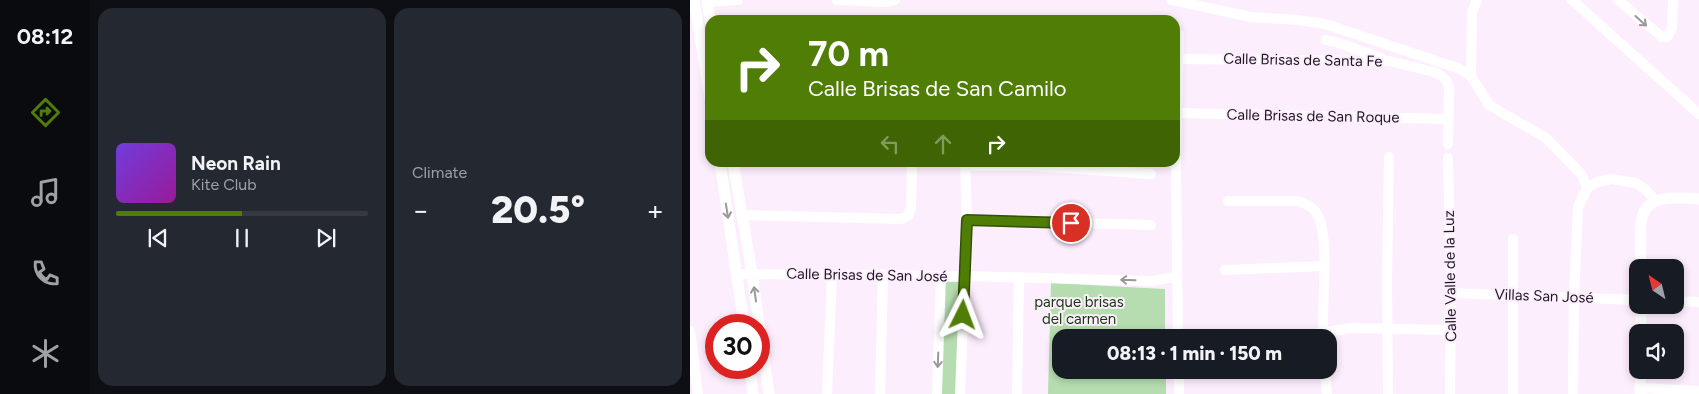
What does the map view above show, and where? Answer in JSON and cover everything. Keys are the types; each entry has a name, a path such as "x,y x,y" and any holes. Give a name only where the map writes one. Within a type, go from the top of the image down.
{"street":[{"path":"709,15 708,1 738,0"},
{"path":"837,0 884,2 895,0"},
{"path":"1172,0 1251,17 1325,24 1460,68 1471,76 1489,105 1546,138 1582,175 1587,188"},
{"path":"1471,76 1472,12 1477,0"},
{"path":"1572,0 1699,114"},
{"path":"1618,0 1662,37 1667,37 1672,28 1673,0"},
{"path":"693,6 694,21 705,48"},
{"path":"1326,40 1389,61"},
{"name":"Calle Brisas de Santa Fe","path":"1180,59 1389,61 1434,72 1442,76 1449,87 1449,119"},
{"name":"Calle Brisas de San Roque","path":"1180,114 1449,119"},
{"path":"1448,144 1449,119"},
{"path":"1388,394 1389,157"},
{"name":"Calle Valle de la Luz","path":"1448,158 1451,293 1450,394"},
{"path":"721,167 742,314"},
{"path":"734,167 752,273 769,394"},
{"path":"741,215 902,219 908,216 911,208 912,167"},
{"path":"960,394 967,220 965,167"},
{"path":"1048,167 1151,174"},
{"path":"1177,167 1176,277 1178,329"},
{"path":"1573,394 1574,297 1578,207 1587,188 1596,182 1611,179 1636,183 1656,200"},
{"path":"1641,259 1640,219 1648,206 1656,200 1668,198 1699,199"},
{"path":"1228,201 1298,201 1307,204 1317,214 1323,234 1323,329"},
{"path":"967,220 1151,224"},
{"path":"1513,238 1513,394"},
{"path":"1225,270 1324,266"},
{"name":"Calle Brisas de San José","path":"737,274 883,274 1152,281 1176,277"},
{"path":"827,394 832,274"},
{"path":"880,394 883,274"},
{"path":"937,394 941,276"},
{"path":"1017,394 1019,277"},
{"name":"Villas San José","path":"1451,293 1629,300"},
{"path":"1684,301 1699,302"},
{"path":"1337,331 1350,328 1451,330"},
{"path":"690,331 698,394"},
{"path":"751,379 753,394"},
{"path":"1179,379 1179,394"},
{"path":"1326,379 1327,394"},
{"path":"1640,391 1699,391"}],"green space":[{"path":"943,282 960,282 957,394 940,394"},
{"name":"parque brisas del carmen","path":"1051,283 1165,289 1165,329 1052,329 1052,379 1166,379 1166,394 1048,394"}],"route":[{"path":"963,315 967,220 1071,223"}]}
